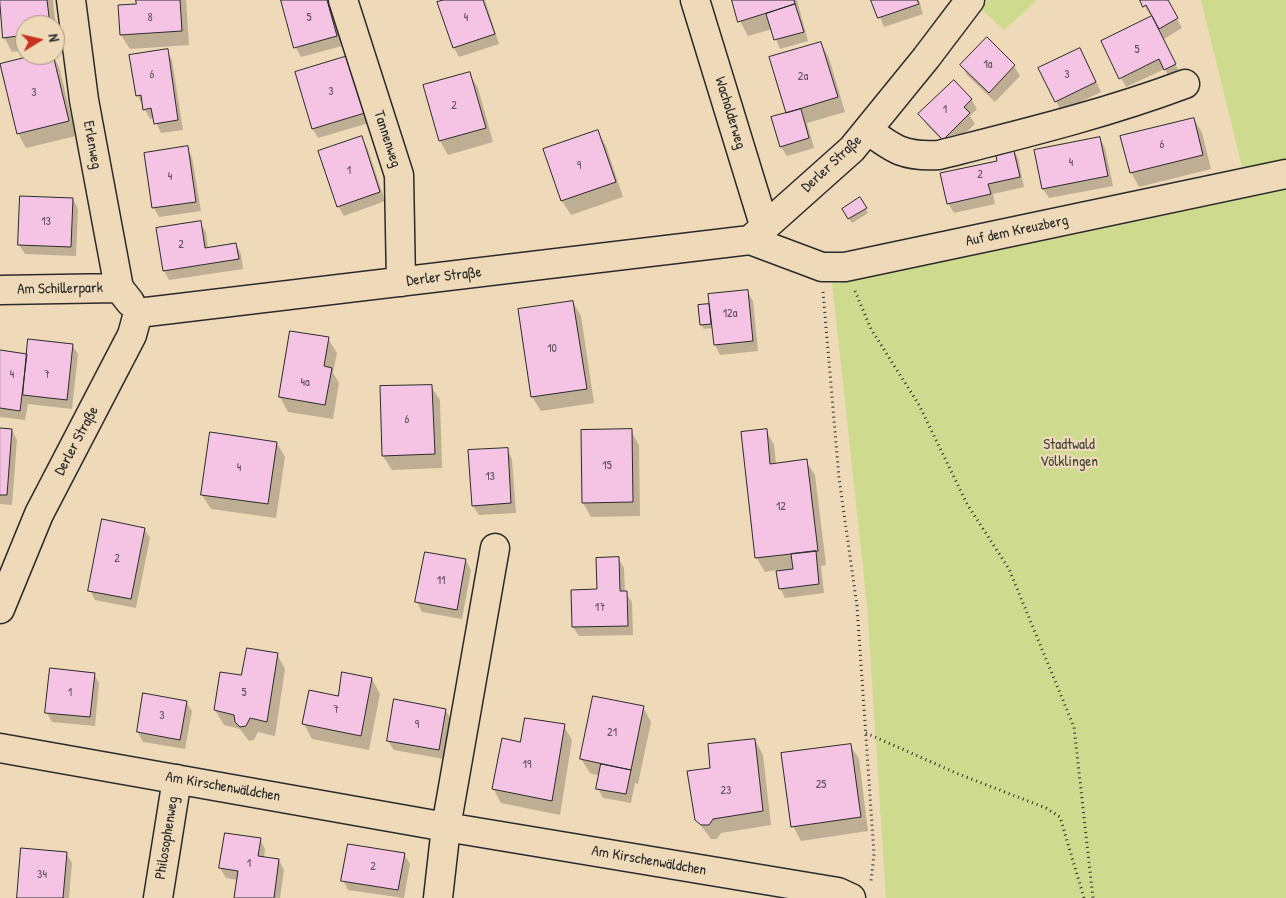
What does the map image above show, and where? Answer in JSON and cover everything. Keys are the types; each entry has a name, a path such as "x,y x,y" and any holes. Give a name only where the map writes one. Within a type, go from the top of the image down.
{"street":[{"name":"Erlenweg","path":"71,0 84,100 119,288"},
{"name":"Tannenweg","path":"343,0 399,175 402,282"},
{"name":"Wacholderweg","path":"695,0 757,233"},
{"name":"Derler Straße","path":"0,610 39,514 132,335 138,313 402,282 757,233 852,149 970,0"},
{"path":"868,130 904,154 920,156 939,155 1068,122 1185,84"},
{"name":"Auf dem Kreuzberg","path":"833,267 1286,174"},
{"path":"757,233 833,267"},
{"name":"Am Schillerpark","path":"0,290 119,288 138,313"},
{"path":"438,898 446,827 495,548"},
{"name":"Am Kirschenwäldchen","path":"0,748 446,827 859,894"},
{"name":"Philosophenweg","path":"158,898 177,779"}],"path":[{"path":"833,267 839,478 857,606 874,854 871,882 859,894"},
{"path":"833,267 919,405 967,504 1009,569 1074,727 1093,898"},
{"path":"865,733 956,773 1046,808 1060,817 1084,898"}],"green space":[{"path":"988,0 1037,0 1004,30 981,9"},
{"name":"Stadtwald Völklingen","path":"1201,0 1286,0 1286,898 886,898 867,605 832,282 1248,191"}],"building":[{"path":"0,0 47,0 49,15 15,15 15,36 3,38"},
{"path":"136,0 180,0 182,31 120,35 118,5 136,4"},
{"path":"281,0 327,0 337,36 294,48"},
{"path":"444,0 483,0 495,34 453,48 437,2"},
{"path":"732,0 794,0 795,4 738,22"},
{"path":"871,0 917,0 919,4 878,18"},
{"path":"1140,0 1168,0 1178,18 1159,29 1146,5 1143,7"},
{"path":"795,4 804,32 774,40 766,14"},
{"path":"1152,16 1176,64 1164,70 1159,59 1119,79 1101,41"},
{"path":"987,37 1015,65 989,93 960,65"},
{"path":"821,42 838,97 786,113 769,57"},
{"path":"1080,48 1096,82 1055,102 1038,68"},
{"path":"168,49 178,120 154,124 151,108 143,110 141,95 136,96 129,55"},
{"path":"351,55 368,112 312,129 295,72"},
{"path":"15,60 15,65 55,65 69,121 17,134 0,64"},
{"path":"470,72 486,128 439,141 423,85"},
{"path":"954,80 972,99 964,107 970,113 943,140 918,114"},
{"path":"801,109 809,138 780,147 771,117"},
{"path":"1194,118 1203,155 1130,173 1120,136"},
{"path":"598,130 616,182 561,201 543,149"},
{"path":"362,136 380,192 337,207 318,151"},
{"path":"1100,137 1108,176 1042,189 1034,150"},
{"path":"188,146 196,202 152,208 144,153"},
{"path":"1013,147 1020,177 988,184 991,194 947,204 940,173 997,161 995,151"},
{"path":"20,196 73,198 71,247 18,245"},
{"path":"860,197 867,208 848,219 842,209"},
{"path":"201,221 205,248 236,243 239,259 163,271 156,228"},
{"path":"748,290 753,341 714,345 708,294"},
{"path":"573,301 587,389 531,397 518,309"},
{"path":"709,304 711,324 700,325 698,305"},
{"path":"290,331 329,337 324,366 332,368 325,405 279,397"},
{"path":"28,339 73,344 67,400 23,395"},
{"path":"0,350 27,354 20,411 0,408"},
{"path":"432,385 435,454 382,456 380,386"},
{"path":"0,428 12,429 7,495 0,495"},
{"path":"632,429 633,502 582,503 581,430"},
{"path":"767,429 770,464 807,459 818,551 755,558 741,432"},
{"path":"210,432 277,442 268,504 201,495"},
{"path":"508,448 511,503 472,506 468,450"},
{"path":"102,519 145,528 131,599 88,591"},
{"path":"816,551 819,584 779,589 776,571 793,569 791,554"},
{"path":"425,552 466,559 457,610 415,602"},
{"path":"619,557 620,591 627,591 628,626 572,627 571,590 597,589 596,558"},
{"path":"247,648 278,653 267,722 250,718 246,726 240,727 235,722 234,715 214,710 220,672 241,675"},
{"path":"50,668 95,673 90,717 45,713"},
{"path":"342,672 372,678 361,736 302,724 309,690 338,696"},
{"path":"143,693 187,701 180,740 137,732"},
{"path":"593,696 644,706 631,770 580,759"},
{"path":"394,699 446,709 439,750 387,741"},
{"path":"525,718 565,724 552,801 492,789 502,738 520,742"},
{"path":"755,739 763,811 713,819 709,825 701,825 695,820 687,771 710,768 708,744"},
{"path":"851,744 861,817 791,827 781,753"},
{"path":"601,764 631,770 626,794 596,789"},
{"path":"225,833 261,838 258,856 279,859 274,898 234,898 238,871 219,868"},
{"path":"348,844 405,853 398,890 341,881"},
{"path":"21,848 67,852 63,898 17,898"}]}
